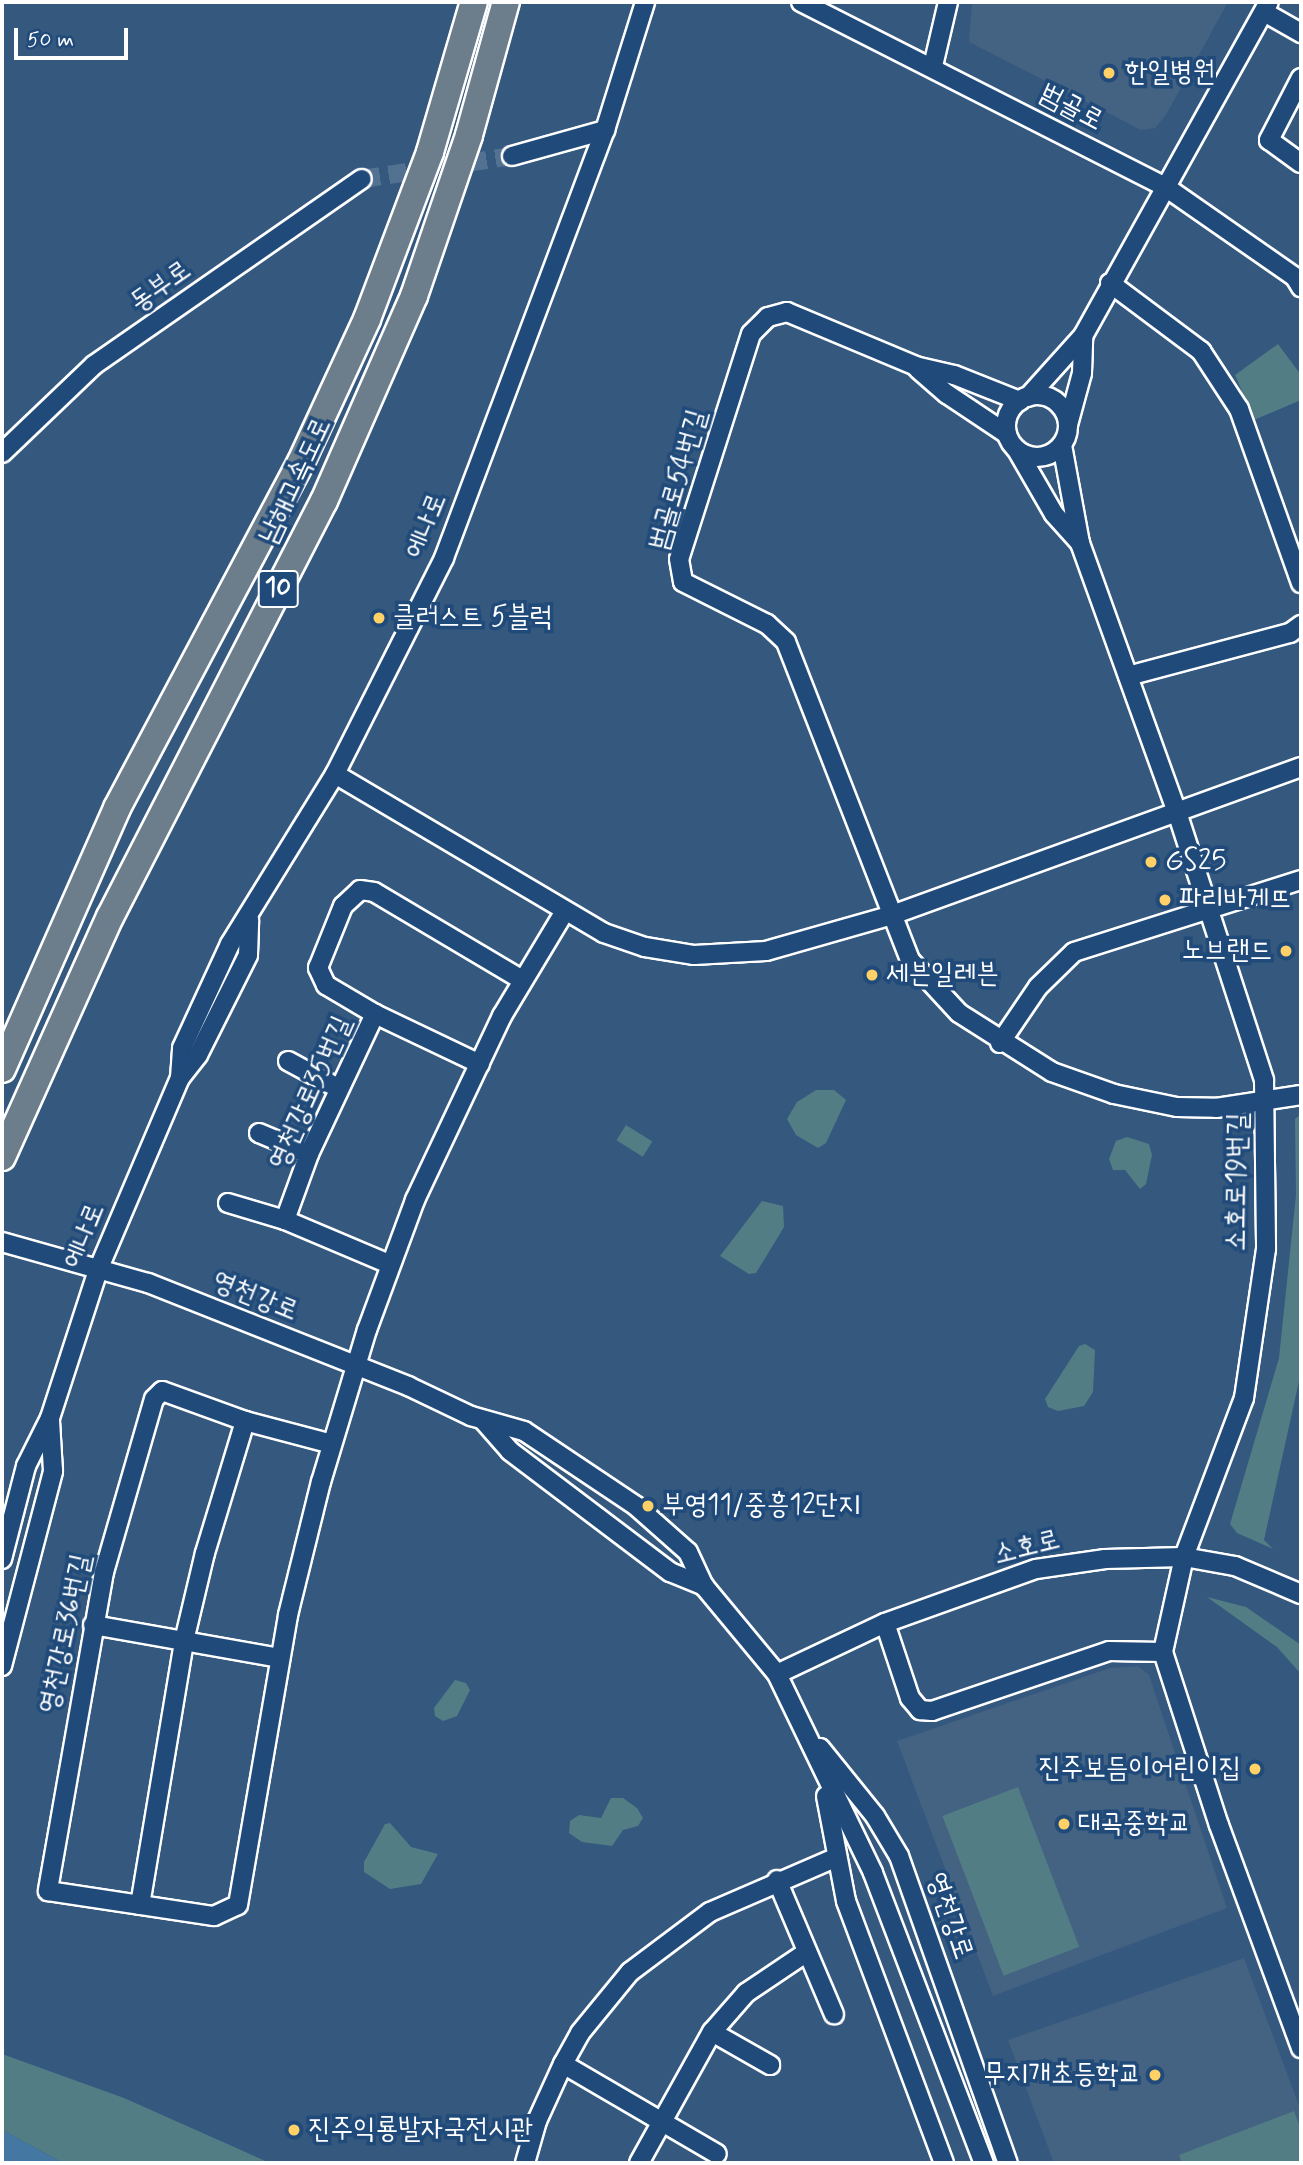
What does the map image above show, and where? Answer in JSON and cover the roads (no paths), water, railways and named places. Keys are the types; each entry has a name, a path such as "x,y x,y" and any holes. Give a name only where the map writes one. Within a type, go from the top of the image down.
{"highway":[{"path":"456,2 458,65"},
{"name":"남해고속도로","path":"2,1069 117,808 301,461 368,319 458,65 474,2"},
{"name":"남해고속도로","path":"2,1157 110,917 324,501 409,308 469,135 506,2"}],"street":[{"path":"512,156 605,130 645,2"},
{"name":"범골로","path":"801,2 933,66 1167,188 1295,277 1301,286"},
{"path":"933,66 948,2"},
{"path":"1007,434 1008,415 1083,336 1110,283 1167,188 1266,7 1301,33"},
{"path":"1301,78 1269,140 1301,163"},
{"name":"에나로","path":"2,1559 26,1466 50,1418 98,1270 180,1078 182,1048 230,944 249,920 335,774 444,558 605,130"},
{"name":"동부로","path":"2,453 94,365 362,179"},
{"path":"1110,283 1201,351 1231,397 1301,583"},
{"name":"범골로54번길","path":"892,915 786,642 767,624 683,582 679,559 751,334 768,317 787,312 916,366"},
{"path":"1083,336 1082,373 1062,445 1080,543 1176,809"},
{"path":"916,366 954,375 1024,399 1055,401 1068,425"},
{"path":"916,366 947,394 1007,434 1054,514 1080,543"},
{"path":"1017,450 1040,457 1062,445"},
{"path":"1128,676 1290,633 1301,625"},
{"path":"335,774 604,933 645,947 694,954 766,951 892,915 1176,809 1301,767"},
{"name":"소호로19번길","path":"1163,1652 1184,1557 1244,1398 1266,1249 1264,1080 1176,809"},
{"path":"1000,1042 1038,987 1074,952 1208,912 1301,880"},
{"name":"영천강로35번길","path":"285,1220 309,1154 375,1014 326,985 318,968 343,906 360,890 374,892 522,980"},
{"path":"356,1366 389,1264 480,1064 522,980 565,911"},
{"path":"892,915 910,960 959,1013 1000,1042 1052,1072 1115,1094 1177,1107 1216,1108 1301,1095"},
{"path":"375,1014 480,1064"},
{"path":"288,1061 338,1088"},
{"path":"259,1133 309,1154"},
{"path":"228,1203 285,1220 389,1264"},
{"name":"영천강로","path":"2,1242 148,1283 483,1420 524,1431 636,1506 688,1552 704,1586 777,1674 793,1712 826,1795 846,1901 944,2163"},
{"name":"영천강로36번길","path":"332,1444 245,1421 162,1391 154,1399 104,1572 48,1891 215,1916 238,1905 280,1658 332,1444 356,1366"},
{"name":"에나로","path":"2,1666 53,1471 50,1418"},
{"name":"영천강로","path":"483,1420 510,1451 670,1572 704,1586"},
{"path":"140,1905 184,1641 205,1552 245,1421"},
{"name":"소호로","path":"777,1674 885,1623 1035,1569 1105,1559 1184,1557 1235,1566 1301,1594"},
{"path":"885,1623 910,1699 920,1710 932,1711 1109,1651 1163,1652 1219,1825 1301,2049"},
{"path":"93,1625 280,1658"},
{"name":"영천강로","path":"793,1712 873,1873 984,2163"},
{"name":"영천강로","path":"793,1712 876,1816 900,1856 1008,2163"},
{"path":"525,2163 537,2120 580,2033 631,1972 710,1912 777,1880 837,1857"},
{"path":"777,1880 834,2014"},
{"path":"639,2163 712,2032 746,1993 807,1952"},
{"path":"712,2032 770,2064"},
{"path":"563,2064 716,2154"}],"tunnel":[{"path":"362,179 512,156"}],"place":[{"name":"한일병원","path":"1109,73"},
{"name":"클러스트 5블럭","path":"379,618"},
{"name":"GS25","path":"1151,862"},
{"name":"파리바게뜨","path":"1165,900"},
{"name":"노브랜드","path":"1286,951"},
{"name":"세븐일레븐","path":"872,975"},
{"name":"부영11/중흥12단지","path":"648,1506"},
{"name":"진주보듬이어린이집","path":"1255,1769"},
{"name":"대곡중학교","path":"1064,1824"},
{"name":"무지개초등학교","path":"1155,2075"},
{"name":"진주익룡발자국전시관","path":"294,2130"}]}
